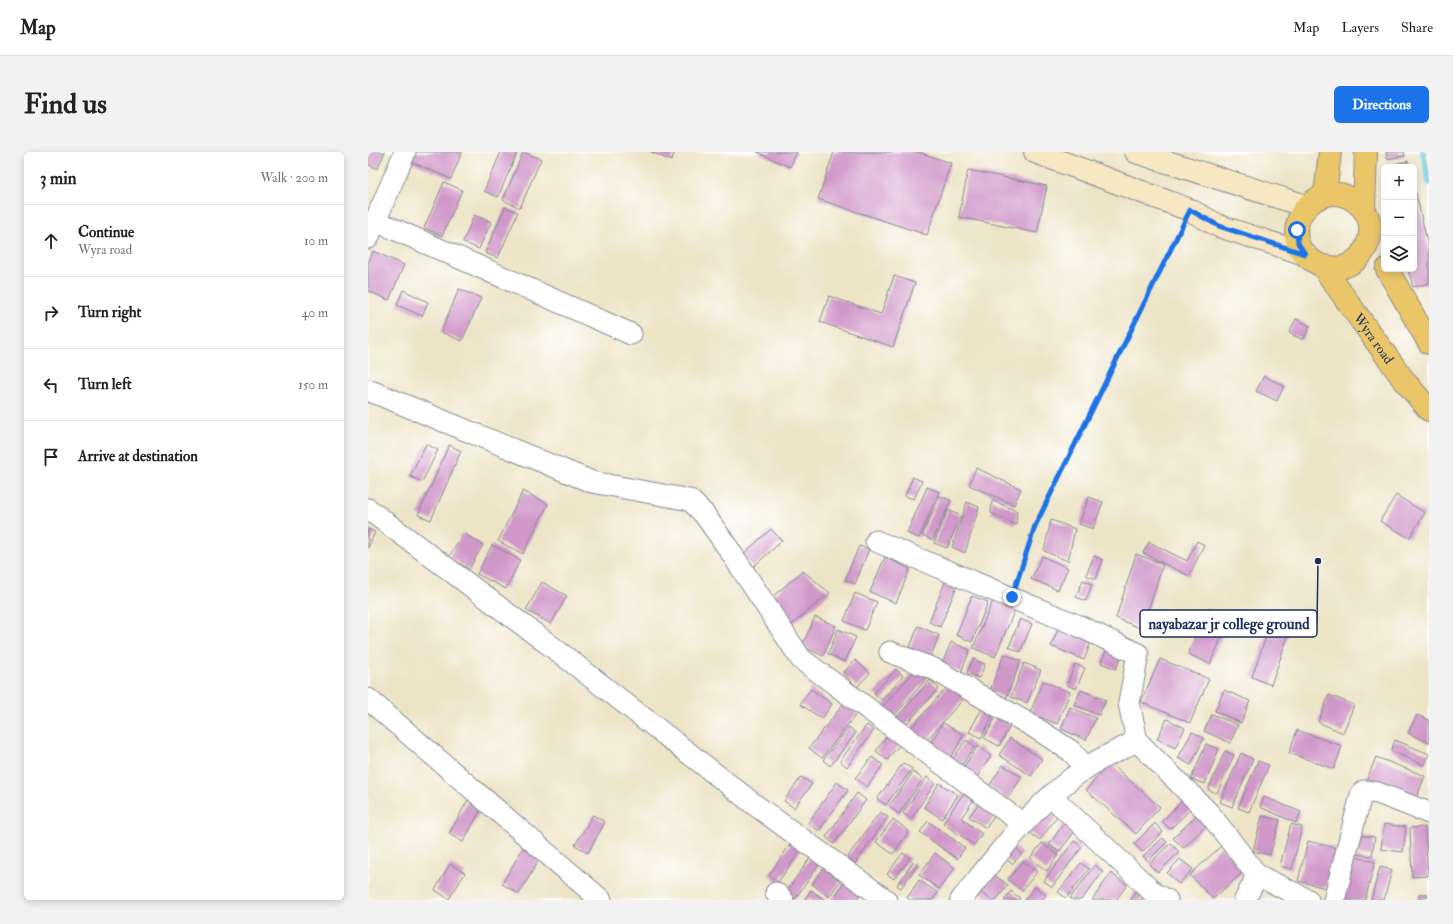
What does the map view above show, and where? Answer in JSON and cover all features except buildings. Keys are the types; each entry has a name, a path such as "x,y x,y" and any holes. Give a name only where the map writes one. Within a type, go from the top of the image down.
{"main road":[{"path":"1325,195 1330,152"},
{"path":"1364,210 1366,152"},
{"path":"1306,206 1315,199 1325,195 1340,194 1354,199 1364,210 1370,223 1370,238 1361,257 1342,267 1313,260"},
{"name":"Wyra road","path":"1306,206 1300,217 1297,230 1298,243 1313,260 1403,379 1429,410"},
{"path":"1370,238 1381,258"},
{"path":"1389,272 1429,343"}],"street":[{"path":"405,152 371,228 631,334"},
{"path":"1035,152 1190,210 1219,226 1313,260"},
{"path":"1136,152 1306,206"},
{"path":"368,390 566,473 592,482 690,500 704,514 726,545 801,659 1023,824"},
{"path":"368,509 559,652 755,805 886,900"},
{"path":"876,541 1012,597 1138,654 1129,704 1138,741 1209,813 1257,875 1308,900"},
{"path":"890,652 934,669 1034,727 1071,751 1086,768"},
{"path":"368,699 601,900"},
{"path":"961,900 1023,824 1051,796 1086,768 1138,741"},
{"path":"1334,900 1361,795 1364,791 1378,793 1429,813"},
{"path":"1051,796 1155,894 1167,900"},
{"path":"1245,900 1257,875"}],"path":[{"path":"1012,597 1035,526 1190,210"}],"waterway":[{"path":"1423,152 1429,183"}],"place":[{"name":"nayabazar jr college ground","path":"1318,561"}],"route":[{"path":"1012,597 1035,526 1190,210 1219,226 1305,254 1298,243 1297,230"}]}
